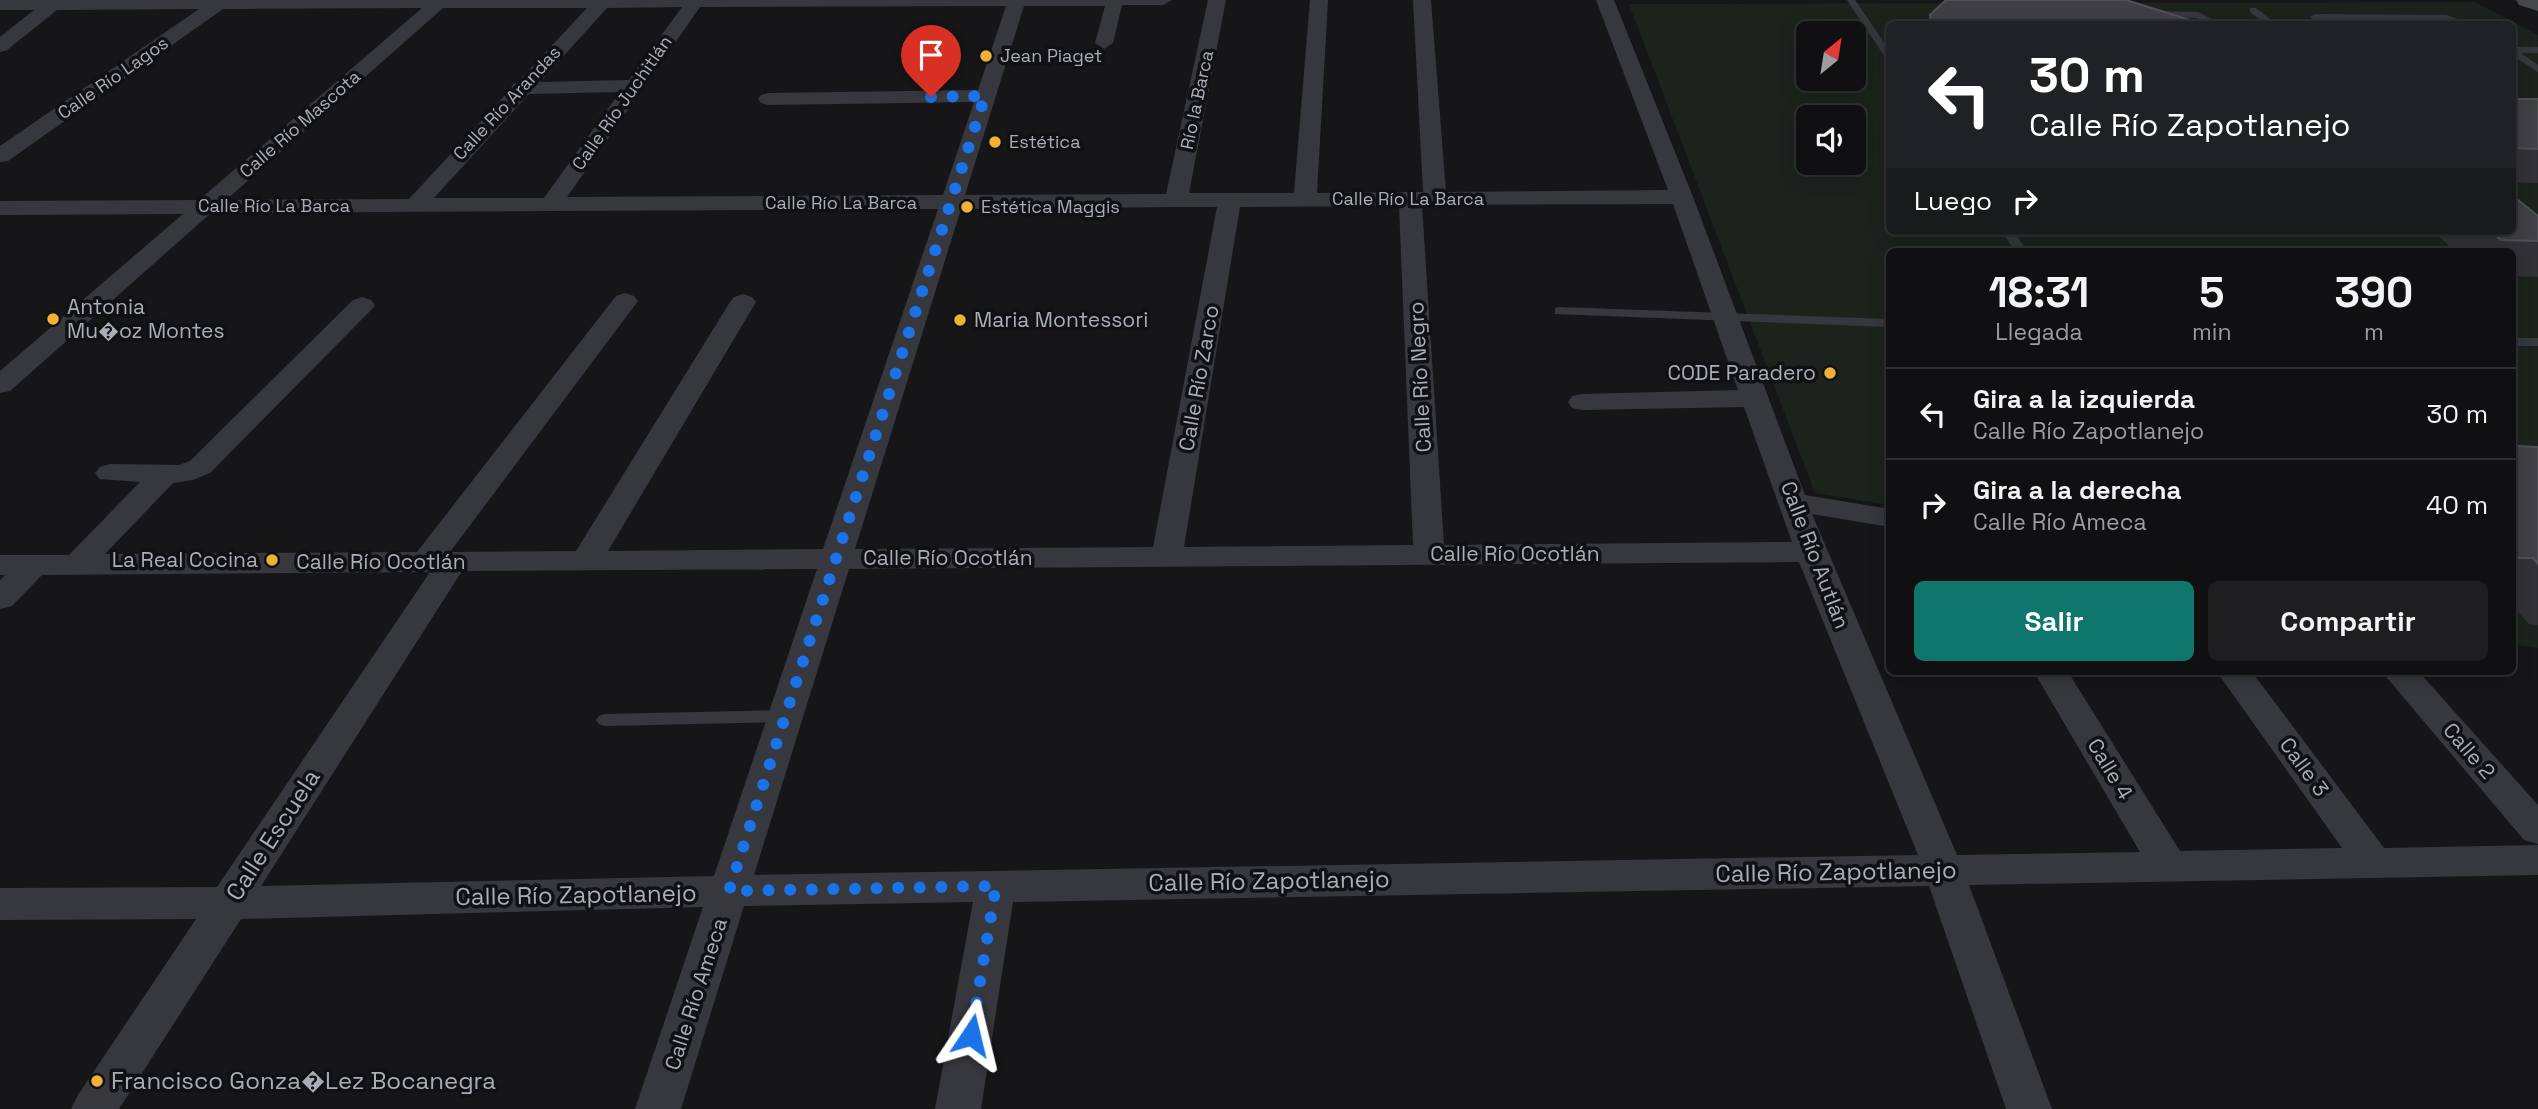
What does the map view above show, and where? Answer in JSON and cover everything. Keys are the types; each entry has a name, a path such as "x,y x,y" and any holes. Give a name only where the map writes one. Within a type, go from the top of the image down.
{"main road":[{"path":"2527,0 2538,5"}],"street":[{"name":"Calle Río Ameca","path":"658,1109 1017,0"},
{"path":"1104,43 1115,0"},
{"path":"0,5 1163,0"},
{"name":"Río la Barca","path":"1176,201 1217,0"},
{"path":"1305,200 1319,0"},
{"name":"Calle Río Negro","path":"1422,0 1422,199 1429,554"},
{"name":"Calle Río Autlán","path":"1605,0 1682,197 1811,552 1944,871 2029,1109"},
{"name":"Calle Río Arandas","path":"415,205 603,1"},
{"name":"Calle Río Lagos","path":"0,156 222,2"},
{"name":"Calle Río Mascota","path":"0,385 440,2"},
{"name":"Calle Río Juchitlán","path":"550,205 695,2"},
{"path":"0,46 52,5"},
{"path":"520,88 635,86"},
{"path":"768,99 985,96"},
{"name":"Calle Río La Barca","path":"0,208 1682,197"},
{"name":"Calle Río Zarco","path":"1167,556 1230,200"},
{"name":"Calle Escuela","path":"94,1109 228,904 439,562 625,301"},
{"path":"586,561 743,302"},
{"path":"110,473 183,474 205,463 362,305"},
{"path":"1582,402 1756,398"},
{"path":"78,564 166,474"},
{"path":"1794,502 1886,516"},
{"name":"Calle Río Ocotlán","path":"0,565 1811,552"},
{"path":"0,600 33,565"},
{"name":"Calle 4","path":"2053,675 2169,867"},
{"name":"Calle 3","path":"2236,675 2374,863"},
{"name":"Calle 2","path":"2402,675 2538,830"},
{"name":"Calle Río Zapotlanejo","path":"0,904 228,904 729,891 2538,860"},
{"path":"958,1109 996,886"}],"lane":[{"path":"1851,0 1886,52"},
{"path":"2253,10 2267,21"},
{"path":"2141,14 2198,15 2211,21"},
{"path":"2320,21 2315,17 2446,18 2457,21"},
{"path":"2516,51 2538,50"},
{"path":"2516,53 2538,69"},
{"path":"1559,311 1886,323"},
{"path":"2516,342 2538,342"},
{"path":"605,720 786,716"}],"shaded area":[{"name":"CODE Paradero","path":"2475,2 2511,21 1886,21 1886,235 2516,235 2516,23 2538,35 2538,648 2516,644 2516,248 1886,248 1886,504 1815,493 1629,4"}],"building":[{"path":"1946,0 2126,0 2193,21 1931,21 1930,15"},
{"path":"2516,99 2538,99 2538,149 2516,148"},
{"path":"2516,198 2538,216 2538,241 2501,240 2495,235 2516,235"},
{"path":"2516,446 2538,447 2538,564 2533,558 2516,558"}],"place":[{"name":"Jean Piaget","path":"986,56"},
{"name":"Estética","path":"995,142"},
{"name":"Estética Maggis","path":"967,207"},
{"name":"Antonia Mu�oz Montes","path":"53,319"},
{"name":"Maria Montessori","path":"960,320"},
{"name":"CODE Paradero","path":"1830,373"},
{"name":"La Real Cocina","path":"272,560"},
{"name":"Francisco Gonza�Lez Bocanegra","path":"97,1081"}],"route":[{"path":"931,97 985,96 729,891 996,886 971,1035"}]}
